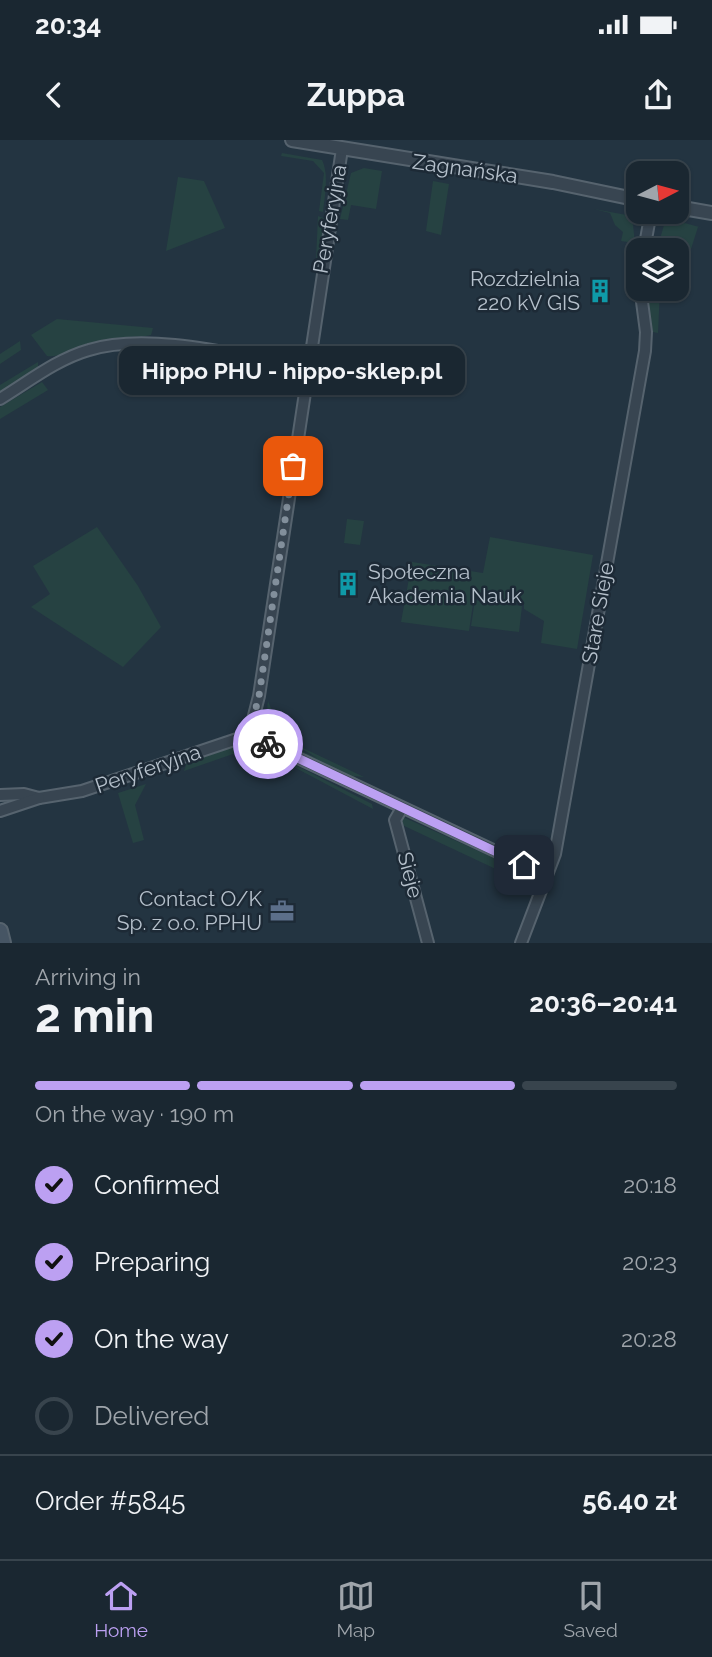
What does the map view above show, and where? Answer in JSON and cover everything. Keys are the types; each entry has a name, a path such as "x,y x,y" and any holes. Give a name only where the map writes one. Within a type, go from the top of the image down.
{"main road":[{"path":"0,931 3,943"}],"street":[{"name":"Zagnańska","path":"292,140 440,166 495,172 626,197"},
{"name":"Peryferyjna","path":"0,811 39,798 82,791 249,735 259,696 342,149"},
{"path":"690,209 712,213"},
{"name":"Stare Sieje","path":"522,943 555,854 645,351 646,332 642,301"},
{"path":"0,399 65,359 114,344 166,345 307,368"},
{"path":"249,735 546,875"},
{"name":"Peryferyjna","path":"0,795 24,794 39,798"},
{"name":"Sieje","path":"402,808 395,820 428,943"}],"green space":[{"path":"282,153 322,160 326,178 323,212 319,211 324,173 313,161 281,156"},
{"path":"364,168 382,171 376,209 351,205 348,220 340,219 351,173"},
{"path":"178,177 204,181 225,228 166,251"},
{"path":"433,181 449,184 441,235 426,231"},
{"path":"594,209 626,215 626,224 633,224 634,238 621,241 623,232 615,225 610,213"},
{"path":"318,216 326,219 323,245 316,260"},
{"path":"664,224 688,224 703,228 698,227 689,250 689,238 660,238"},
{"path":"647,301 659,301 658,333 653,332"},
{"path":"57,319 153,328 151,335 97,341 64,354 47,356 31,335"},
{"path":"20,341 21,350 0,364 0,354"},
{"path":"38,362 38,369 0,394 0,385"},
{"path":"42,382 48,390 0,419 0,407"},
{"path":"347,519 364,521 360,545 344,543"},
{"path":"97,527 138,586 161,627 123,667 31,607 50,594 33,566"},
{"path":"490,537 593,555 577,649 541,643 544,621 524,609 524,604 474,597 469,631 401,622 412,562 483,573"},
{"path":"475,600 522,606 519,632 471,626"},
{"path":"268,701 284,738 270,723"},
{"path":"264,702 263,711 278,741 290,749 276,741 266,731 262,718"},
{"path":"287,740 364,777 354,776 361,781 295,751 295,748 317,758"},
{"path":"235,745 266,750 372,804 373,809 292,766 233,754 184,771 188,760"},
{"path":"146,784 135,805 144,840 133,843 118,793"},
{"path":"403,817 525,872 536,888 398,823"}],"way so far":[{"path":"268,744 249,735 259,696 293,466"}],"place":[{"name":"Rozdzielnia 220 kV GIS","path":"600,291"},
{"name":"Hippo PHU - hippo-sklep.pl","path":"293,466"},
{"name":"Społeczna Akademia Nauk","path":"348,584"},
{"name":"Contact O/K Sp. z o.o. PPHU","path":"282,911"}],"route":[{"path":"268,744 524,865"}]}
